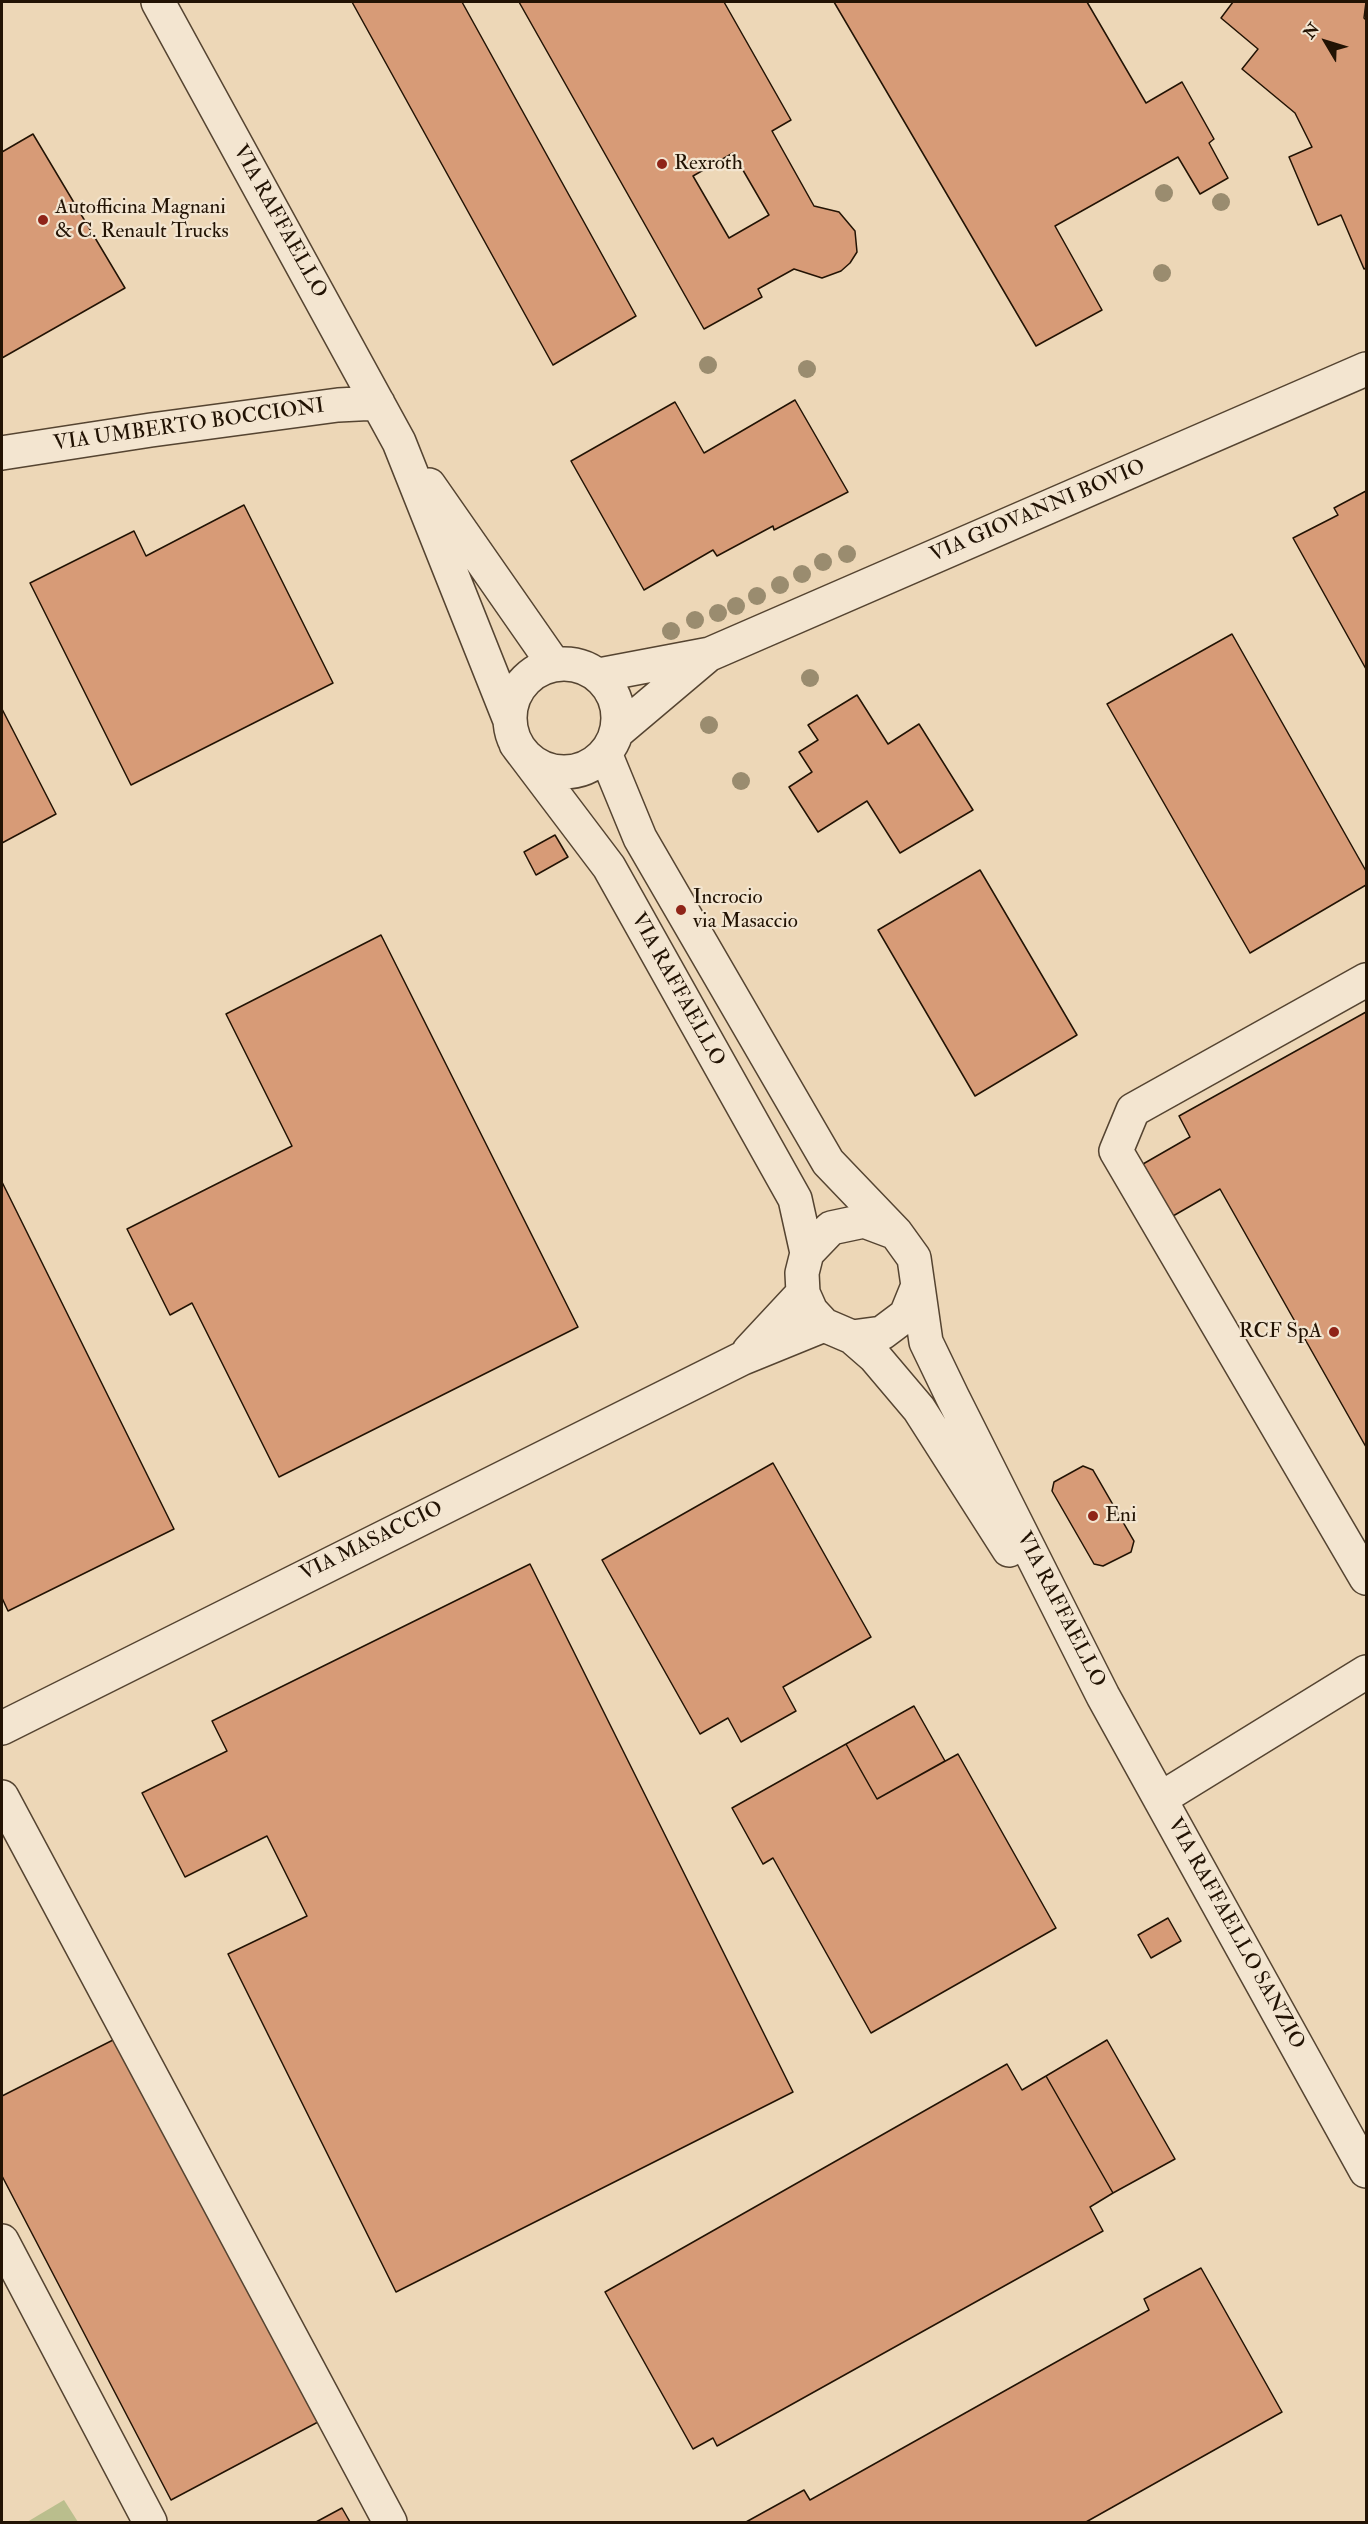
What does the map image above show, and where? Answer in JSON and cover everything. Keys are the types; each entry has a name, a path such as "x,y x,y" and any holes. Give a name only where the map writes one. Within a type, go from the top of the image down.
{"street":[{"name":"VIA RAFFAELLO","path":"158,2 399,442 553,663"},
{"name":"VIA GIOVANNI BOVIO","path":"599,675 710,654 1366,369"},
{"name":"VIA UMBERTO BOCCIONI","path":"2,453 338,405 378,403"},
{"name":"VIA RAFFAELLO","path":"399,442 512,731 527,759 555,772 581,770 611,743"},
{"name":"VIA GIOVANNI BOVIO","path":"611,743 710,654"},
{"path":"512,731 515,693 530,675 553,663 580,665 599,675"},
{"name":"VIA RAFFAELLO","path":"599,675 611,690 618,713 611,743 640,838 828,1162 896,1233 914,1258 926,1342 1103,1696"},
{"name":"VIA RAFFAELLO","path":"512,731 609,867 795,1199 807,1253 802,1273 803,1293 811,1311 875,1357 919,1409 1103,1696"},
{"path":"1366,981 1133,1110 1116,1151 1366,1578"},
{"path":"807,1253 831,1228 864,1221 896,1233"},
{"name":"VIA RAFFAELLO","path":"838,1331 882,1333 906,1315 917,1288"},
{"name":"VIA MASACCIO","path":"743,1358 803,1293"},
{"name":"VIA MASACCIO","path":"2,1728 743,1358 838,1331"},
{"path":"1160,1799 1366,1672"},
{"name":"VIA RAFFAELLO SANZIO","path":"1103,1696 1366,2171"},
{"path":"2,1797 390,2523"},
{"path":"2,2241 150,2523"}],"green space":[{"path":"64,2500 78,2522 27,2522"}],"building":[{"path":"352,2 462,2 636,316 553,365"},
{"name":"Rexroth","path":"519,2 724,2 791,120 772,131 814,206 839,212 855,231 857,252 841,271 822,278 794,269 758,289 762,297 704,329","holes":["733,153 769,215 729,238 693,176"]},
{"path":"834,2 1087,2 1146,103 1182,82 1214,139 1209,143 1228,178 1200,194 1178,157 1055,226 1102,310 1036,346"},
{"path":"1233,2 1366,2 1364,18 1366,20 1366,268 1364,269 1341,215 1318,225 1289,157 1312,147 1295,113 1242,69 1258,49 1221,18"},
{"name":"Autofficina Magnani & C. Renault Trucks","path":"33,134 125,288 2,358 2,152"},
{"path":"795,400 848,492 774,530 773,526 717,556 713,550 644,590 571,461 675,402 704,453"},
{"path":"1366,491 1366,669 1293,538 1338,515 1334,508"},
{"path":"244,505 333,683 131,785 30,583 134,531 146,556"},
{"path":"1232,634 1366,871 1366,885 1250,953 1107,704"},
{"path":"857,695 888,744 919,724 973,810 900,853 867,801 818,832 789,787 812,772 799,752 818,740 808,725"},
{"path":"2,709 56,814 2,843"},
{"path":"555,835 568,857 536,875 524,852"},
{"path":"980,870 1077,1035 975,1096 878,930"},
{"path":"381,935 578,1327 279,1477 192,1303 170,1315 127,1229 292,1146 226,1014"},
{"name":"RCF SpA","path":"1366,1012 1366,1447 1220,1189 1173,1216 1143,1164 1190,1137 1179,1116"},
{"path":"2,1182 174,1529 8,1611 2,1598"},
{"path":"773,1463 871,1637 783,1687 796,1711 741,1742 728,1718 700,1734 602,1560"},
{"name":"Eni","path":"1083,1466 1093,1470 1134,1541 1131,1552 1103,1566 1094,1564 1052,1491 1054,1482"},
{"path":"530,1564 793,2092 396,2292 228,1954 307,1916 267,1836 185,1877 142,1793 227,1751 212,1721"},
{"path":"914,1706 945,1761 877,1799 846,1744"},
{"path":"846,1744 877,1799 958,1754 1056,1928 871,2033 773,1858 763,1864 732,1808"},
{"path":"1168,1918 1181,1941 1151,1958 1138,1935"},
{"path":"119,2037 318,2422 171,2500 2,2176 2,2096"},
{"path":"1107,2040 1175,2159 1113,2193 1046,2076"},
{"path":"1007,2064 1022,2090 1046,2076 1113,2193 1090,2207 1103,2231 717,2446 713,2438 693,2449 605,2292"},
{"path":"1201,2268 1282,2412 1086,2522 746,2522 804,2490 810,2500 1149,2310 1144,2299"},
{"path":"342,2508 350,2522 316,2522"}],"place":[{"name":"Rexroth","path":"662,164"},
{"name":"Autofficina Magnani & C. Renault Trucks","path":"43,220"},
{"name":"Incrocio via Masaccio","path":"681,910"},
{"name":"RCF SpA","path":"1334,1332"},
{"name":"Eni","path":"1093,1516"}]}
